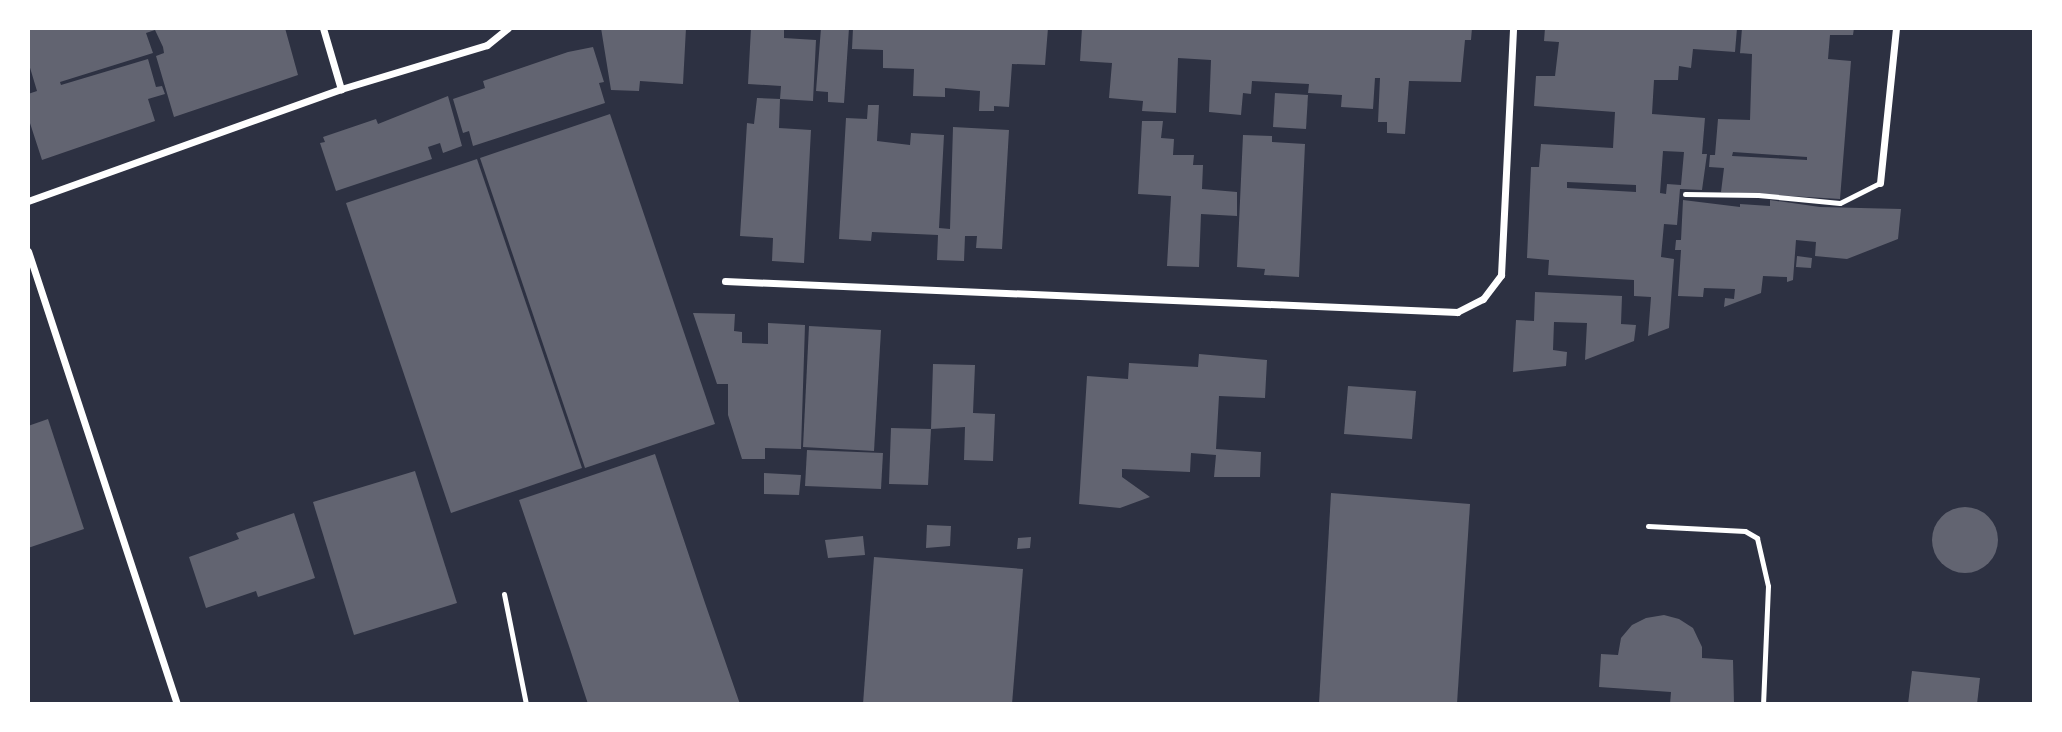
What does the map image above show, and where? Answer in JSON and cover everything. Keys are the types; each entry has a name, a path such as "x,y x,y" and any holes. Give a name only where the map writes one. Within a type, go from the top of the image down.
{"street":[{"path":"323,28 341,89"},
{"path":"28,201 341,89 487,45 508,28"},
{"path":"725,281 1457,312 1483,299 1501,275 1513,28"},
{"path":"1880,183 1896,28"},
{"path":"28,251 177,704"}],"lane":[{"path":"1685,194 1758,195 1840,203 1880,183"},
{"path":"1648,526 1745,531 1757,538 1768,586 1763,704"},
{"path":"504,594 526,704"}],"building":[{"path":"28,28 285,28 298,75 174,117 156,56 164,53 155,30 146,33 153,53 60,82 61,85 148,59 156,87 162,86 165,94 148,99 155,121 42,160 28,117 28,94 37,91 28,61"},
{"path":"601,28 686,28 683,84 640,81 639,91 611,90"},
{"path":"751,28 784,28 784,38 816,40 813,101 780,99 781,86 748,84"},
{"path":"821,28 849,28 844,103 828,102 828,92 816,91"},
{"path":"853,28 1048,28 1045,65 1012,64 1009,107 994,106 994,111 979,111 980,91 945,88 945,97 913,96 914,69 883,68 883,50 852,49"},
{"path":"1082,28 1472,28 1471,40 1465,40 1461,82 1409,81 1405,134 1387,133 1387,122 1378,122 1380,78 1375,78 1373,109 1341,107 1342,95 1308,93 1309,84 1252,81 1251,94 1243,93 1241,115 1209,112 1211,60 1178,58 1176,113 1142,111 1143,101 1109,98 1112,63 1080,61"},
{"path":"1545,28 1737,28 1735,52 1693,49 1691,68 1679,66 1678,80 1654,80 1652,114 1705,118 1702,154 1707,154 1702,190 1680,189 1677,225 1664,224 1661,257 1674,259 1669,328 1648,336 1651,297 1634,296 1634,280 1548,275 1549,260 1527,258 1531,167 1539,167 1541,144 1613,148 1615,112 1534,106 1536,76 1555,76 1559,42 1544,41","holes":["1663,151 1684,152 1681,185 1667,184 1666,194 1660,193","1567,182 1636,185 1636,192 1567,188"]},
{"path":"1742,28 1854,28 1853,35 1830,35 1828,59 1851,61 1840,199 1721,192 1724,168 1709,167 1710,155 1715,155 1718,119 1750,120 1752,54 1740,53","holes":["1733,152 1807,157 1807,160 1732,156"]},
{"path":"593,47 604,82 599,83 605,103 473,146 469,131 463,133 453,99 485,88 483,81 568,52"},
{"path":"1275,93 1308,95 1306,129 1273,127"},
{"path":"448,96 462,146 443,153 440,143 428,147 432,159 336,191 320,143 325,142 323,137 376,119 378,124"},
{"path":"757,98 780,99 779,128 811,130 804,263 772,261 773,238 740,236 747,123 754,124"},
{"path":"868,105 879,105 877,141 910,145 911,133 944,135 939,228 950,229 953,127 1009,130 1002,249 976,248 977,236 965,236 964,261 937,260 938,235 872,232 871,241 839,239 846,118 867,119"},
{"path":"610,114 715,424 585,468 480,158"},
{"path":"1142,121 1163,121 1161,138 1174,139 1173,155 1194,155 1193,165 1203,165 1202,189 1237,192 1237,216 1201,214 1199,267 1167,266 1171,196 1138,194"},
{"path":"1243,135 1272,136 1272,142 1305,144 1299,277 1264,275 1265,269 1237,267"},
{"path":"477,159 582,468 451,513 346,203"},
{"path":"1683,200 1740,207 1740,204 1770,206 1770,200 1820,207 1901,209 1898,239 1847,259 1815,256 1816,242 1796,240 1793,280 1787,282 1787,277 1763,276 1761,293 1724,307 1725,298 1734,299 1735,289 1704,288 1703,297 1678,296 1681,250 1675,250 1676,240 1681,240"},
{"path":"1797,256 1812,258 1811,268 1796,267"},
{"path":"1535,292 1622,296 1621,324 1636,325 1634,341 1585,360 1587,323 1554,322 1553,350 1567,352 1566,366 1513,372 1516,320 1534,321"},
{"path":"693,313 735,314 734,331 742,332 742,343 768,344 768,323 805,325 801,449 765,448 765,459 742,459 728,415 728,384 717,384"},
{"path":"809,326 881,330 874,451 803,447"},
{"path":"1199,354 1267,360 1265,398 1219,396 1216,449 1261,452 1260,477 1214,477 1216,455 1191,453 1190,472 1122,469 1122,477 1150,497 1120,508 1079,504 1087,376 1128,379 1129,363 1198,367"},
{"path":"933,364 975,365 973,413 995,414 993,461 964,460 965,427 931,429"},
{"path":"1348,386 1416,391 1412,439 1344,434"},
{"path":"48,419 84,529 28,548 28,426"},
{"path":"891,428 931,429 928,485 889,484"},
{"path":"807,450 883,453 881,489 805,486"},
{"path":"655,454 740,704 588,704 519,500"},
{"path":"415,471 457,603 354,635 313,502"},
{"path":"764,473 801,475 799,495 764,494"},
{"path":"1331,493 1470,504 1457,704 1319,704"},
{"path":"1965,507 1978,510 1988,517 1995,527 1998,540 1995,553 1988,563 1978,570 1965,573 1952,570 1942,563 1935,553 1932,540 1935,527 1942,517 1952,510"},
{"path":"294,513 315,578 258,597 256,591 206,608 189,557 239,539 236,533"},
{"path":"927,525 951,526 950,546 926,548"},
{"path":"863,536 865,555 828,558 825,540"},
{"path":"1031,537 1030,548 1017,549 1018,538"},
{"path":"874,557 1023,569 1012,704 863,704"},
{"path":"1664,615 1679,619 1693,628 1702,647 1702,658 1733,660 1734,704 1670,704 1671,692 1599,687 1601,654 1618,655 1621,638 1632,625 1646,618"},
{"path":"1912,671 1980,678 1977,704 1908,704"}]}
